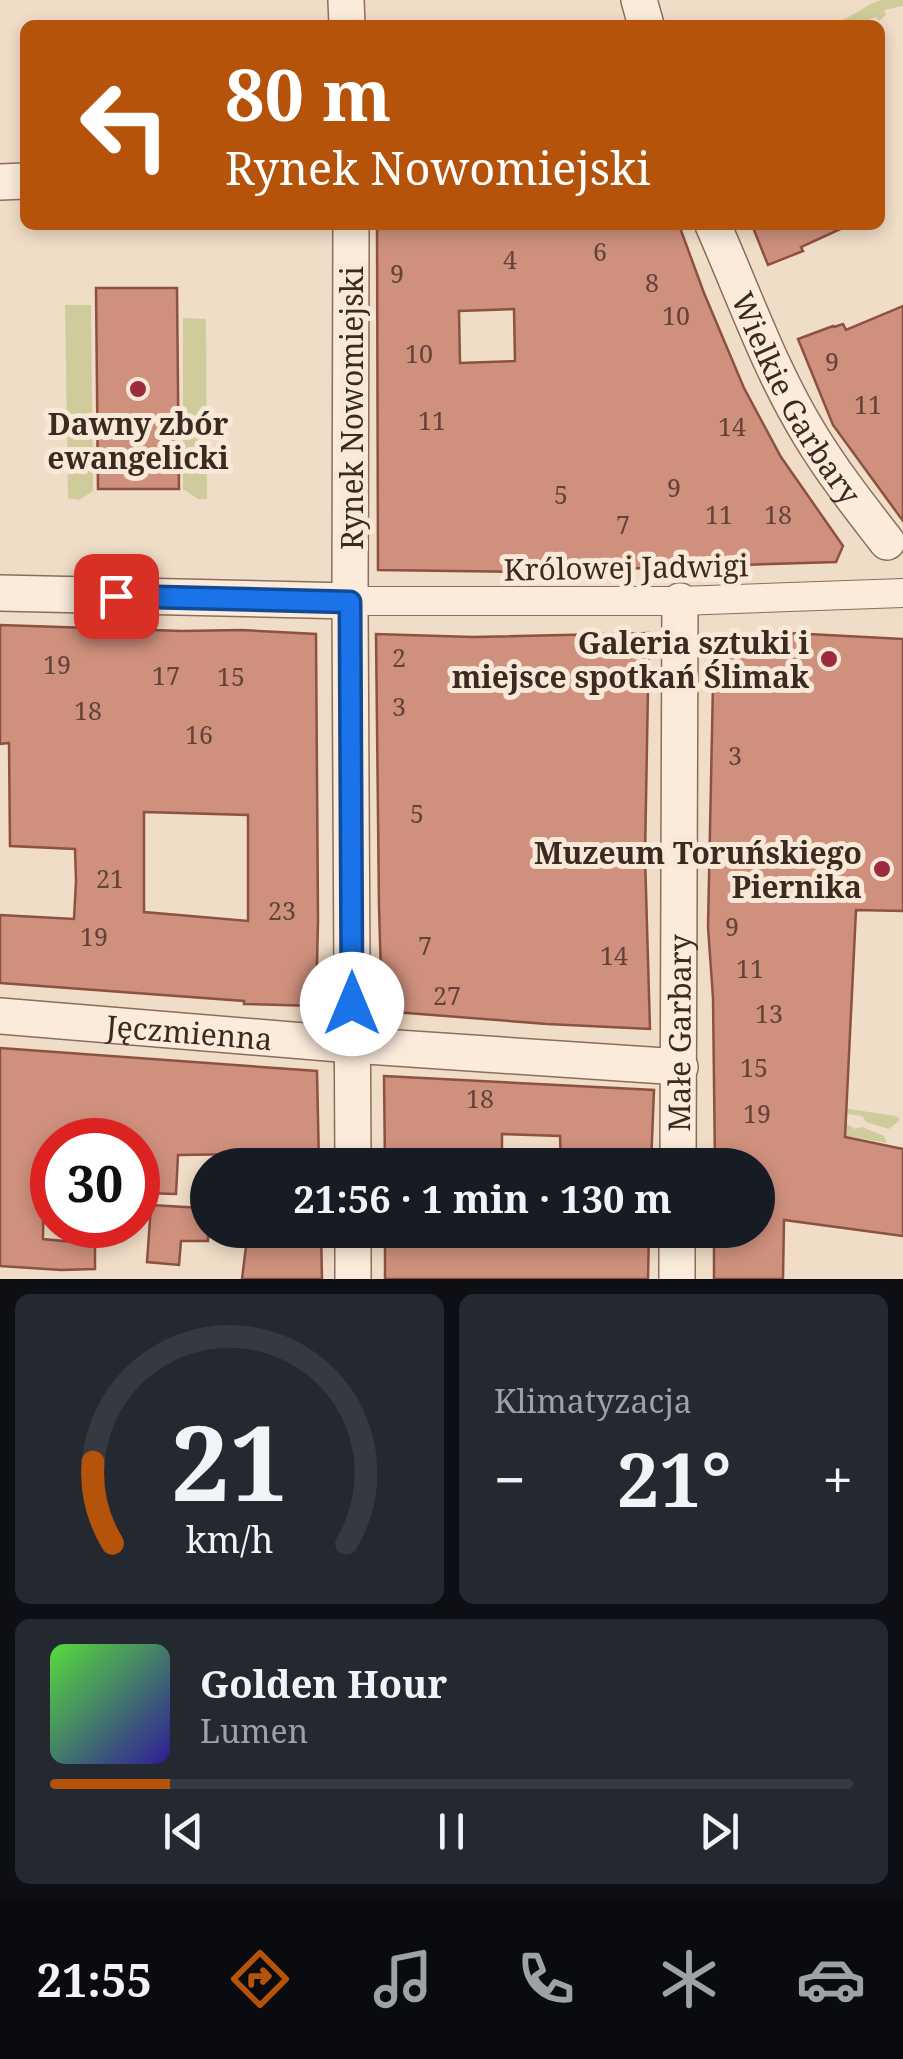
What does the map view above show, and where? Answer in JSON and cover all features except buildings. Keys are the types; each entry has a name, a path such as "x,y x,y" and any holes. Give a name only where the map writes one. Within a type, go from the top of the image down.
{"street":[{"name":"Rynek Nowomiejski","path":"351,230 353,1148"},
{"name":"Wielkie Garbary","path":"715,230 800,417 845,488 895,549"},
{"path":"0,593 350,602"},
{"name":"Królowej Jadwigi","path":"350,602 680,601 903,593"},
{"name":"Małe Garbary","path":"678,1148 680,601"},
{"name":"Jęczmienna","path":"0,1016 680,1067"},
{"path":"353,1248 353,1279"},
{"path":"677,1248 677,1279"}],"shaded area":[{"path":"903,0 903,6 884,10 886,15 880,20 843,20 871,4"},
{"path":"65,305 91,305 93,491 79,500 68,498"},
{"path":"183,318 206,319 207,499 198,499 183,489"},
{"path":"828,1106 896,1116 900,1120 889,1129 866,1122 862,1116 839,1113 835,1127 862,1127 884,1136 887,1143 823,1132"}],"place":[{"name":"Dawny zbór ewangelicki","path":"138,389"},
{"name":"Galeria sztuki i miejsce spotkań Ślimak","path":"829,659"},
{"name":"Muzeum Toruńskiego Piernika","path":"882,869"}],"route":[{"path":"116,596 350,602 352,1004"}]}
